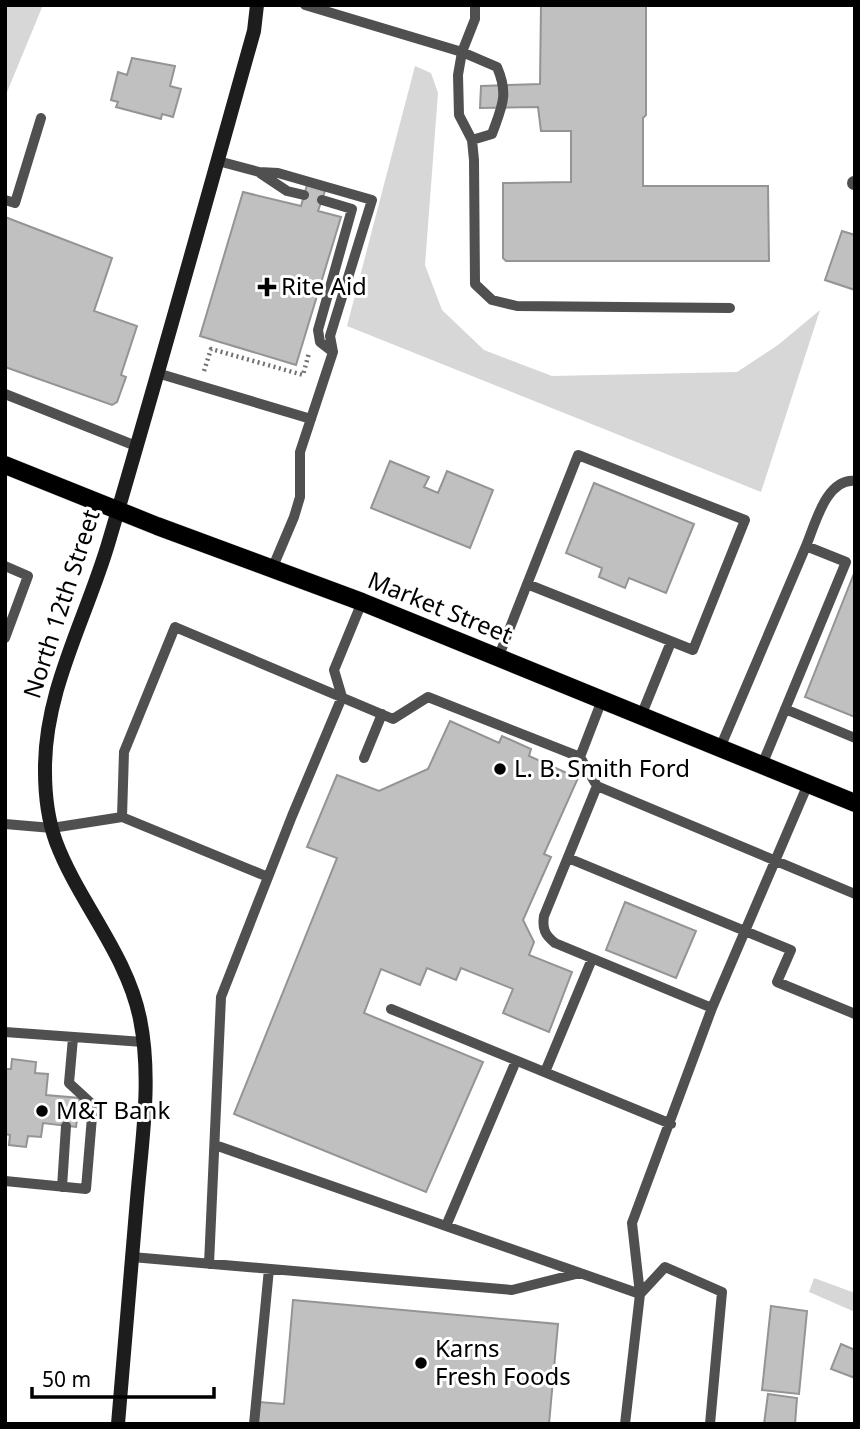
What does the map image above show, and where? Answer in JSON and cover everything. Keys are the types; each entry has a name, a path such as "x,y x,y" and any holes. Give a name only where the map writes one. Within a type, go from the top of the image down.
{"main road":[{"name":"North 12th Street","path":"118,1424 145,1116 143,1042 140,1017 124,973 55,840 48,814 46,733 50,713 108,546 254,32 257,5"},
{"name":"Market Street","path":"5,465 362,603 855,803"}],"lane":[{"path":"305,5 462,52 497,66 505,85 501,109 492,134 472,140"},
{"path":"475,5 475,19 462,52 458,75 459,115 472,140 475,284 492,300 517,306 730,308"},
{"path":"5,200 15,203 41,118"},
{"path":"218,161 259,172 278,173 372,201 330,336 333,352 300,452 300,497 272,569"},
{"path":"259,172 288,191 304,195"},
{"path":"322,200 352,209 318,330 320,342 333,352"},
{"path":"157,373 311,419"},
{"path":"5,394 136,446"},
{"path":"498,658 527,584 578,455 745,520 693,650 527,584"},
{"path":"720,748 830,494 839,484 855,481"},
{"path":"762,765 846,562 806,546"},
{"path":"5,566 28,576 5,638"},
{"path":"209,1264 222,997 342,697 334,670 362,603"},
{"path":"122,817 124,752 175,627 393,719 428,697 580,757 597,786 855,894"},
{"path":"641,716 671,642"},
{"path":"580,757 602,701"},
{"path":"785,709 855,738"},
{"path":"364,758 382,714"},
{"path":"625,1424 640,1294 632,1223 712,1009 808,784"},
{"path":"597,786 544,916 542,927 547,937 555,943 712,1009"},
{"path":"5,824 52,828 122,817 268,877"},
{"path":"568,858 791,950 777,982 855,1014"},
{"path":"545,1072 592,959"},
{"path":"391,1009 671,1124"},
{"path":"5,1032 143,1042"},
{"path":"68,1097 72,1038"},
{"path":"446,1226 516,1061"},
{"path":"5,1181 86,1189 93,1105 69,1083"},
{"path":"62,1186 66,1126"},
{"path":"215,1145 640,1294"},
{"path":"132,1257 512,1290 580,1273"},
{"path":"640,1294 665,1267 722,1292 710,1424"},
{"path":"254,1424 269,1269"}],"path":[{"path":"204,372 211,349 303,375 309,352"}],"shaded area":[{"path":"5,5 43,5 5,97"},
{"path":"415,66 431,73 438,93 425,265 442,310 484,350 552,376 737,372 778,345 820,310 761,492 347,326"},
{"path":"814,1278 855,1293 855,1312 809,1292"}],"building":[{"path":"541,5 646,5 643,186 768,186 769,261 506,261 503,258 503,183 571,182 571,131 541,131 538,107 480,108 481,86 540,84"},
{"path":"132,58 175,66 170,86 181,89 173,117 162,114 161,119 116,107 118,102 111,100 118,72 127,75"},
{"path":"307,185 325,191 318,211 341,217 296,365 200,336 243,192 301,206"},
{"path":"5,217 112,258 94,311 137,326 121,375 126,377 117,402 112,405 5,367"},
{"path":"842,231 855,235 855,290 825,280"},
{"path":"390,461 429,477 424,487 438,493 447,471 493,490 470,548 371,508"},
{"path":"594,483 694,524 666,593 629,578 625,588 599,577 602,568 566,553"},
{"path":"855,571 855,717 805,697"},
{"path":"450,721 499,743 502,736 531,749 529,756 578,778 544,854 551,857 523,920 534,942 529,955 572,972 549,1032 503,1013 513,989 461,968 456,980 427,968 420,985 381,969 364,1013 483,1062 426,1192 234,1114 337,858 307,847 337,775 379,791 428,769"},
{"path":"625,902 696,931 676,978 606,950"},
{"name":"M&T Bank","path":"12,1059 36,1062 35,1073 48,1074 46,1095 80,1098 76,1127 43,1123 41,1137 28,1136 26,1147 9,1145 10,1135 5,1134 5,1069 11,1069"},
{"name":"Karns Fresh Foods","path":"293,1300 558,1324 549,1424 257,1424 259,1402 284,1404"},
{"path":"771,1306 807,1311 799,1394 762,1390"},
{"path":"841,1344 855,1350 855,1378 831,1369"},
{"path":"768,1394 797,1398 795,1424 764,1424"}],"place":[{"name":"Rite Aid","path":"267,287"},
{"name":"L. B. Smith Ford","path":"500,769"},
{"name":"M&T Bank","path":"42,1111"},
{"name":"Karns Fresh Foods","path":"421,1363"}]}
